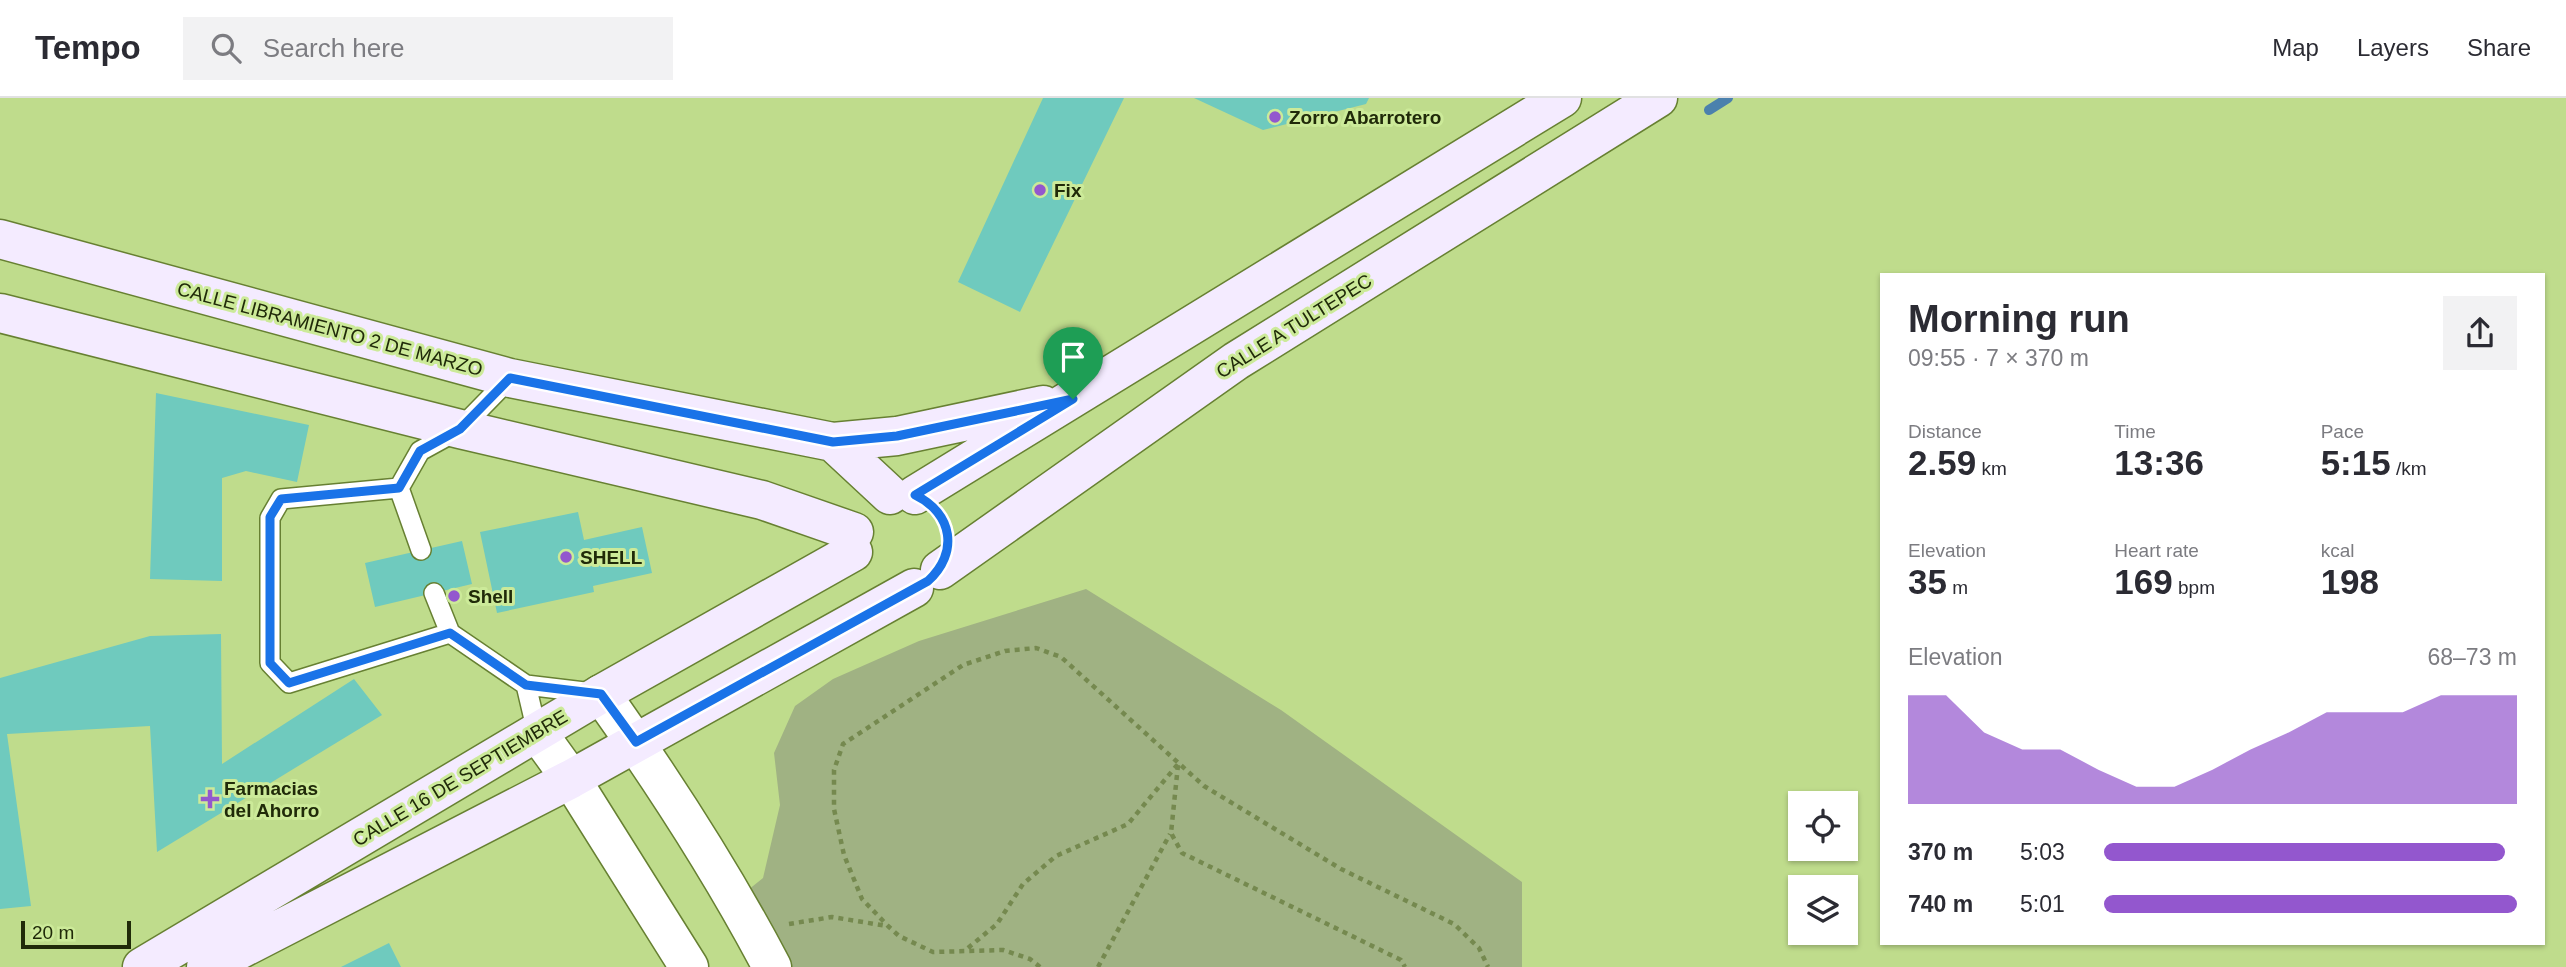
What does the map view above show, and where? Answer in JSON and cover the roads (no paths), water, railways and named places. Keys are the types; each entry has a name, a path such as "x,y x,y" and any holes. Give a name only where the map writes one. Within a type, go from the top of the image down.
{"main road":[{"path":"853,542 866,508 924,509 1073,399 1562,98"},
{"name":"CALLE A TULTEPEC","path":"927,579 1236,361 1658,98"},
{"name":"CALLE LIBRAMIENTO 2 DE MARZO","path":"0,239 510,378 833,442 897,436 1073,399"},
{"path":"0,313 460,429 762,500 853,542 869,578 883,586 927,579"},
{"path":"206,967 571,779 927,579 950,542 924,509 833,442"},
{"name":"CALLE 16 DE SEPTIEMBRE","path":"142,967 853,542"}],"street":[{"path":"601,694 636,742 764,952"},
{"path":"537,732 571,779 689,967"}],"lane":[{"path":"421,550 399,488 420,451 460,429 510,378"},
{"path":"399,488 281,499 270,517 270,663 289,683 450,633"},
{"path":"434,593 450,633 526,685 601,694"},
{"path":"526,685 537,732"}],"waterway":[{"path":"1709,110 1728,98"}],"place":[{"name":"Zorro Abarrotero","path":"1275,117"},
{"name":"Fix","path":"1040,190"},
{"name":"SHELL","path":"566,557"},
{"name":"Shell","path":"454,596"},
{"name":"Farmacias del Ahorro","path":"210,799"}]}
